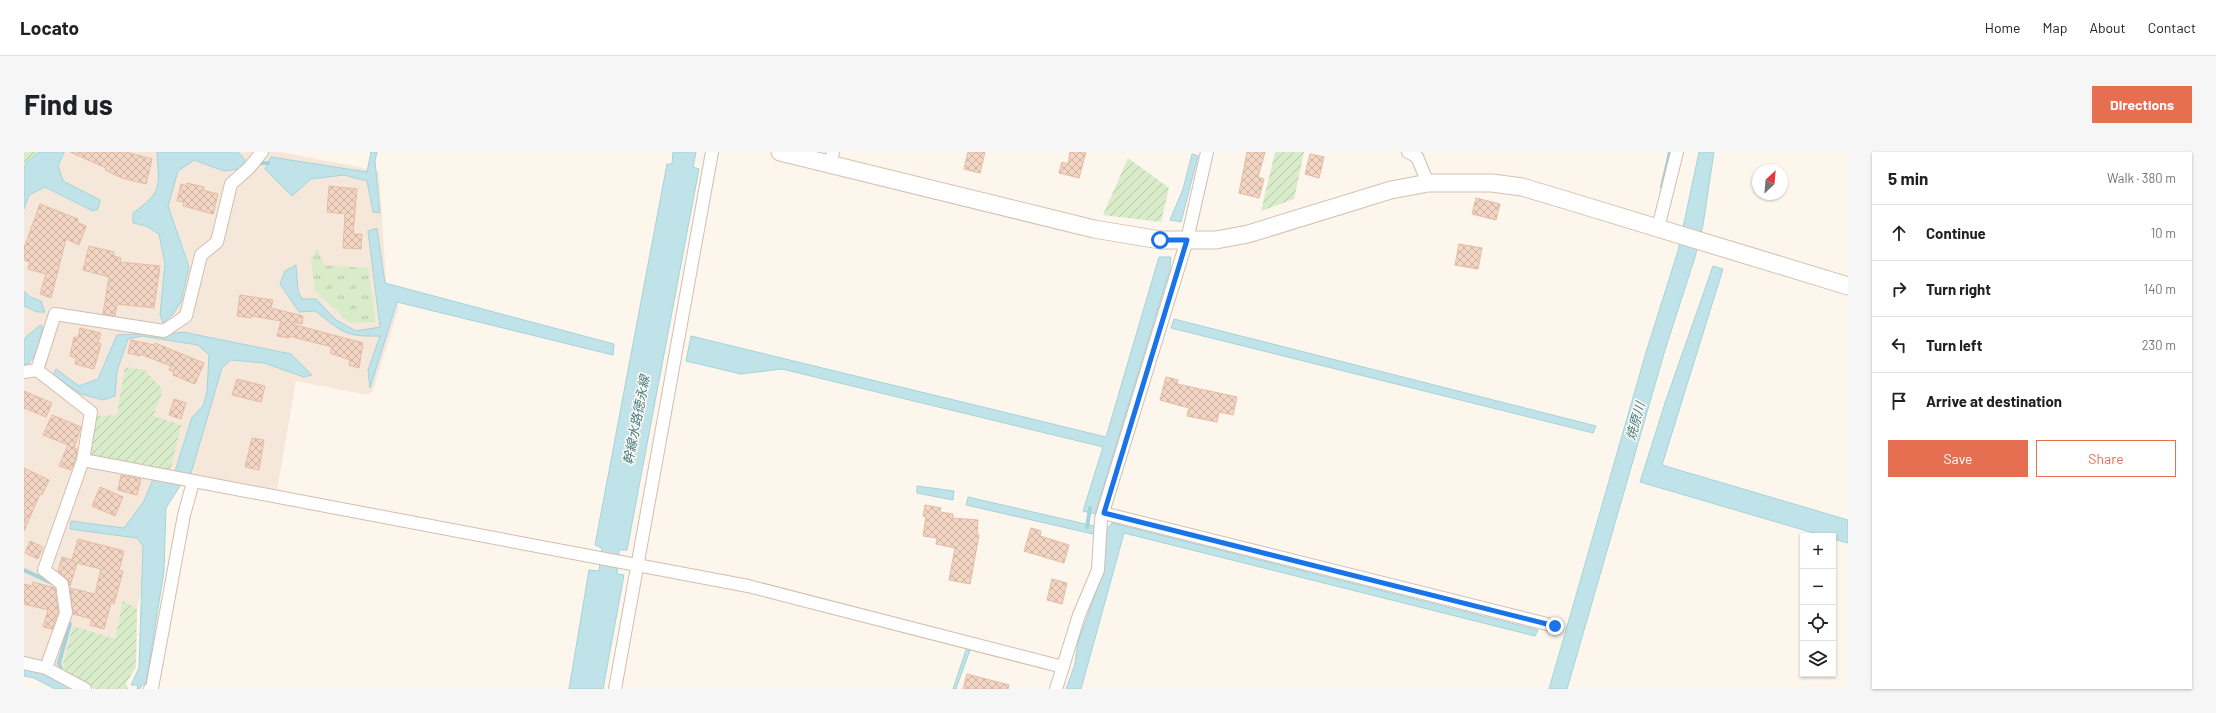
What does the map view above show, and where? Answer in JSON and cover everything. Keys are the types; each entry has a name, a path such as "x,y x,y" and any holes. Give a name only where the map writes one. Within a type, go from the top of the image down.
{"street":[{"path":"615,689 712,152"},
{"path":"780,152 832,158 1094,229 1160,240 1216,240 1248,234 1391,190 1428,183 1492,183 1522,187 1848,286"},
{"path":"1056,689 1079,615 1098,570 1104,513 1187,240 1207,152"},
{"path":"1408,152 1417,157 1428,183"},
{"path":"1665,230 1677,152"},
{"path":"37,370 56,314 164,331 186,316 201,255 217,242 231,184 249,168 259,155"},
{"path":"24,372 37,370 91,412 83,460 44,570 62,584 66,613 46,668"},
{"path":"83,460 748,586 1063,667"},
{"path":"150,689 152,688 189,481"},
{"path":"1104,513 1555,626"},
{"path":"24,663 46,668 85,689"}],"shaded area":[{"path":"24,152 281,152 379,171 386,281 399,307 373,390 368,395 296,381 277,490 170,472 137,609 123,601 115,639 65,673 24,665"}],"green space":[{"path":"24,152 39,152 27,162 24,168"},
{"path":"1275,152 1304,152 1294,199 1261,211"},
{"path":"1128,158 1169,188 1161,222 1103,215"},
{"path":"317,248 324,265 368,268 376,322 350,323 315,291 311,259"},
{"path":"125,367 144,370 163,390 153,416 181,425 170,472 91,456 96,416 117,415"},
{"path":"123,601 137,609 136,667 126,683 128,689 95,689 65,673 63,664 73,626 115,639"}],"water":[{"path":"39,152 64,152 58,166 63,181 100,200 98,209 93,211 45,187 29,195 24,209 24,168 27,162"},
{"path":"157,152 238,152 245,160 239,169 224,171 194,160 178,171 168,206 189,267 181,302 173,314 163,323 160,315 165,264 159,234 146,226 133,223 133,213 150,199 157,187"},
{"path":"371,152 377,152 375,161 380,213 373,212 367,181 344,175 311,179 292,196 265,169 271,157 367,172"},
{"name":"幹線水路徳永線","path":"673,152 696,152 693,167 699,169 627,550 619,550 617,574 624,575 603,689 569,689 589,570 599,571 602,548 595,545 667,164 672,164"},
{"name":"焼原川","path":"1699,152 1714,152 1703,225 1695,257 1665,350 1567,689 1549,689 1647,349 1678,251"},
{"path":"1192,154 1198,156 1181,222 1170,220 1183,189"},
{"path":"377,228 385,283 614,344 613,355 397,302 370,388 368,370 380,336 359,335 344,332 315,311 299,312 280,284 285,271 296,265 298,291 302,299 316,299 336,320 356,331 380,327 368,231"},
{"path":"1159,257 1171,257 1170,269 1095,514 1083,511 1103,447 782,369 741,374 686,361 691,336 1106,437"},
{"path":"1713,266 1723,269 1662,465 1848,520 1848,543 1836,540 1836,533 1814,533 1640,482 1666,400"},
{"path":"24,291 30,297 41,301 45,312 37,312 24,306"},
{"path":"1174,319 1596,426 1593,433 1171,328"},
{"path":"40,325 43,327 36,354 28,364 24,364 24,339"},
{"path":"183,332 291,354 312,375 304,377 264,363 231,360 222,368 191,473 183,474 180,486 166,508 164,571 146,683 141,686 140,689 137,689 138,685 131,685 139,668 143,546 137,538 70,529 71,521 124,528 144,501 153,479 172,481 192,417 203,406 207,392 209,355 198,345 142,336 128,339 117,371 115,396 103,400 81,394 53,375 56,369 79,386 98,379 117,335 166,334"},
{"path":"917,486 954,491 953,500 917,493"},
{"path":"968,497 1107,529 1112,523 1538,630 1535,636 1124,533 1081,689 1066,689 1075,664 1078,642 1103,573 1106,537 966,505"},
{"path":"966,650 970,650 956,689 953,689"},
{"path":"24,669 44,674 72,689 55,689 34,678 24,676"}],"building":[{"path":"70,152 126,152 152,159 146,184 122,178 105,170 106,168"},
{"path":"968,152 985,152 980,173 964,169"},
{"path":"1070,152 1086,152 1079,178 1059,173 1062,162 1068,164"},
{"path":"1247,152 1265,152 1258,177 1264,179 1259,198 1239,193"},
{"path":"1310,154 1324,157 1319,178 1305,174"},
{"path":"187,183 204,187 203,190 218,194 213,214 183,206 184,202 177,201 181,184 186,186"},
{"path":"329,186 357,189 353,234 362,234 361,249 343,248 345,214 327,212"},
{"path":"1476,198 1500,204 1496,220 1472,214"},
{"path":"40,204 78,219 77,222 86,226 79,245 66,239 51,298 40,294 46,274 28,269 30,262 24,260 24,248"},
{"path":"1459,244 1482,248 1478,269 1455,265"},
{"path":"89,246 114,252 114,256 121,258 120,262 160,266 154,308 117,304 115,316 103,314 109,277 83,270"},
{"path":"240,295 273,300 271,308 303,316 302,324 292,322 292,324 363,343 359,368 349,365 350,360 330,353 332,347 289,336 289,338 277,336 281,321 252,316 251,318 237,316"},
{"path":"80,328 101,333 98,343 101,344 94,369 75,364 76,358 70,356 74,337 78,338"},
{"path":"131,340 154,345 155,343 204,363 195,384 173,375 174,372 169,370 171,366 140,354 140,356 128,353"},
{"path":"1166,377 1178,380 1177,384 1237,397 1233,415 1219,412 1217,422 1187,416 1189,408 1160,400"},
{"path":"237,379 265,386 261,402 232,395"},
{"path":"24,391 52,403 46,417 24,408"},
{"path":"174,399 186,403 181,419 169,415"},
{"path":"52,415 81,427 74,448 77,449 76,458 71,470 59,466 68,445 43,435"},
{"path":"252,438 264,440 259,470 245,467"},
{"path":"24,468 49,480 42,495 40,494 24,531"},
{"path":"121,475 141,479 137,495 118,490"},
{"path":"100,487 123,497 115,516 92,506"},
{"path":"925,505 941,508 940,512 953,514 953,518 978,520 977,534 979,535 970,584 949,580 955,548 936,544 937,538 923,536 926,517 923,516"},
{"path":"1031,528 1041,531 1040,536 1069,545 1064,563 1024,551"},
{"path":"78,539 124,551 119,570 123,571 114,604 111,603 104,629 90,625 92,619 73,614 70,588 95,594 101,569 77,563 70,586 67,579 58,571 62,557 72,560"},
{"path":"30,541 43,547 38,559 25,553"},
{"path":"1052,579 1067,583 1062,604 1047,600"},
{"path":"33,582 55,588 58,612 52,629 43,627 48,610 24,604 24,584 32,586"},
{"path":"967,674 1009,685 1008,689 963,689"}],"waterway":[{"path":"1662,187 1670,152"},
{"path":"256,163 268,163"},
{"path":"1087,527 1090,508"},
{"path":"24,570 54,584"},
{"path":"62,673 59,663 70,624"}],"route":[{"path":"1160,240 1187,240 1104,513 1555,626"}]}
